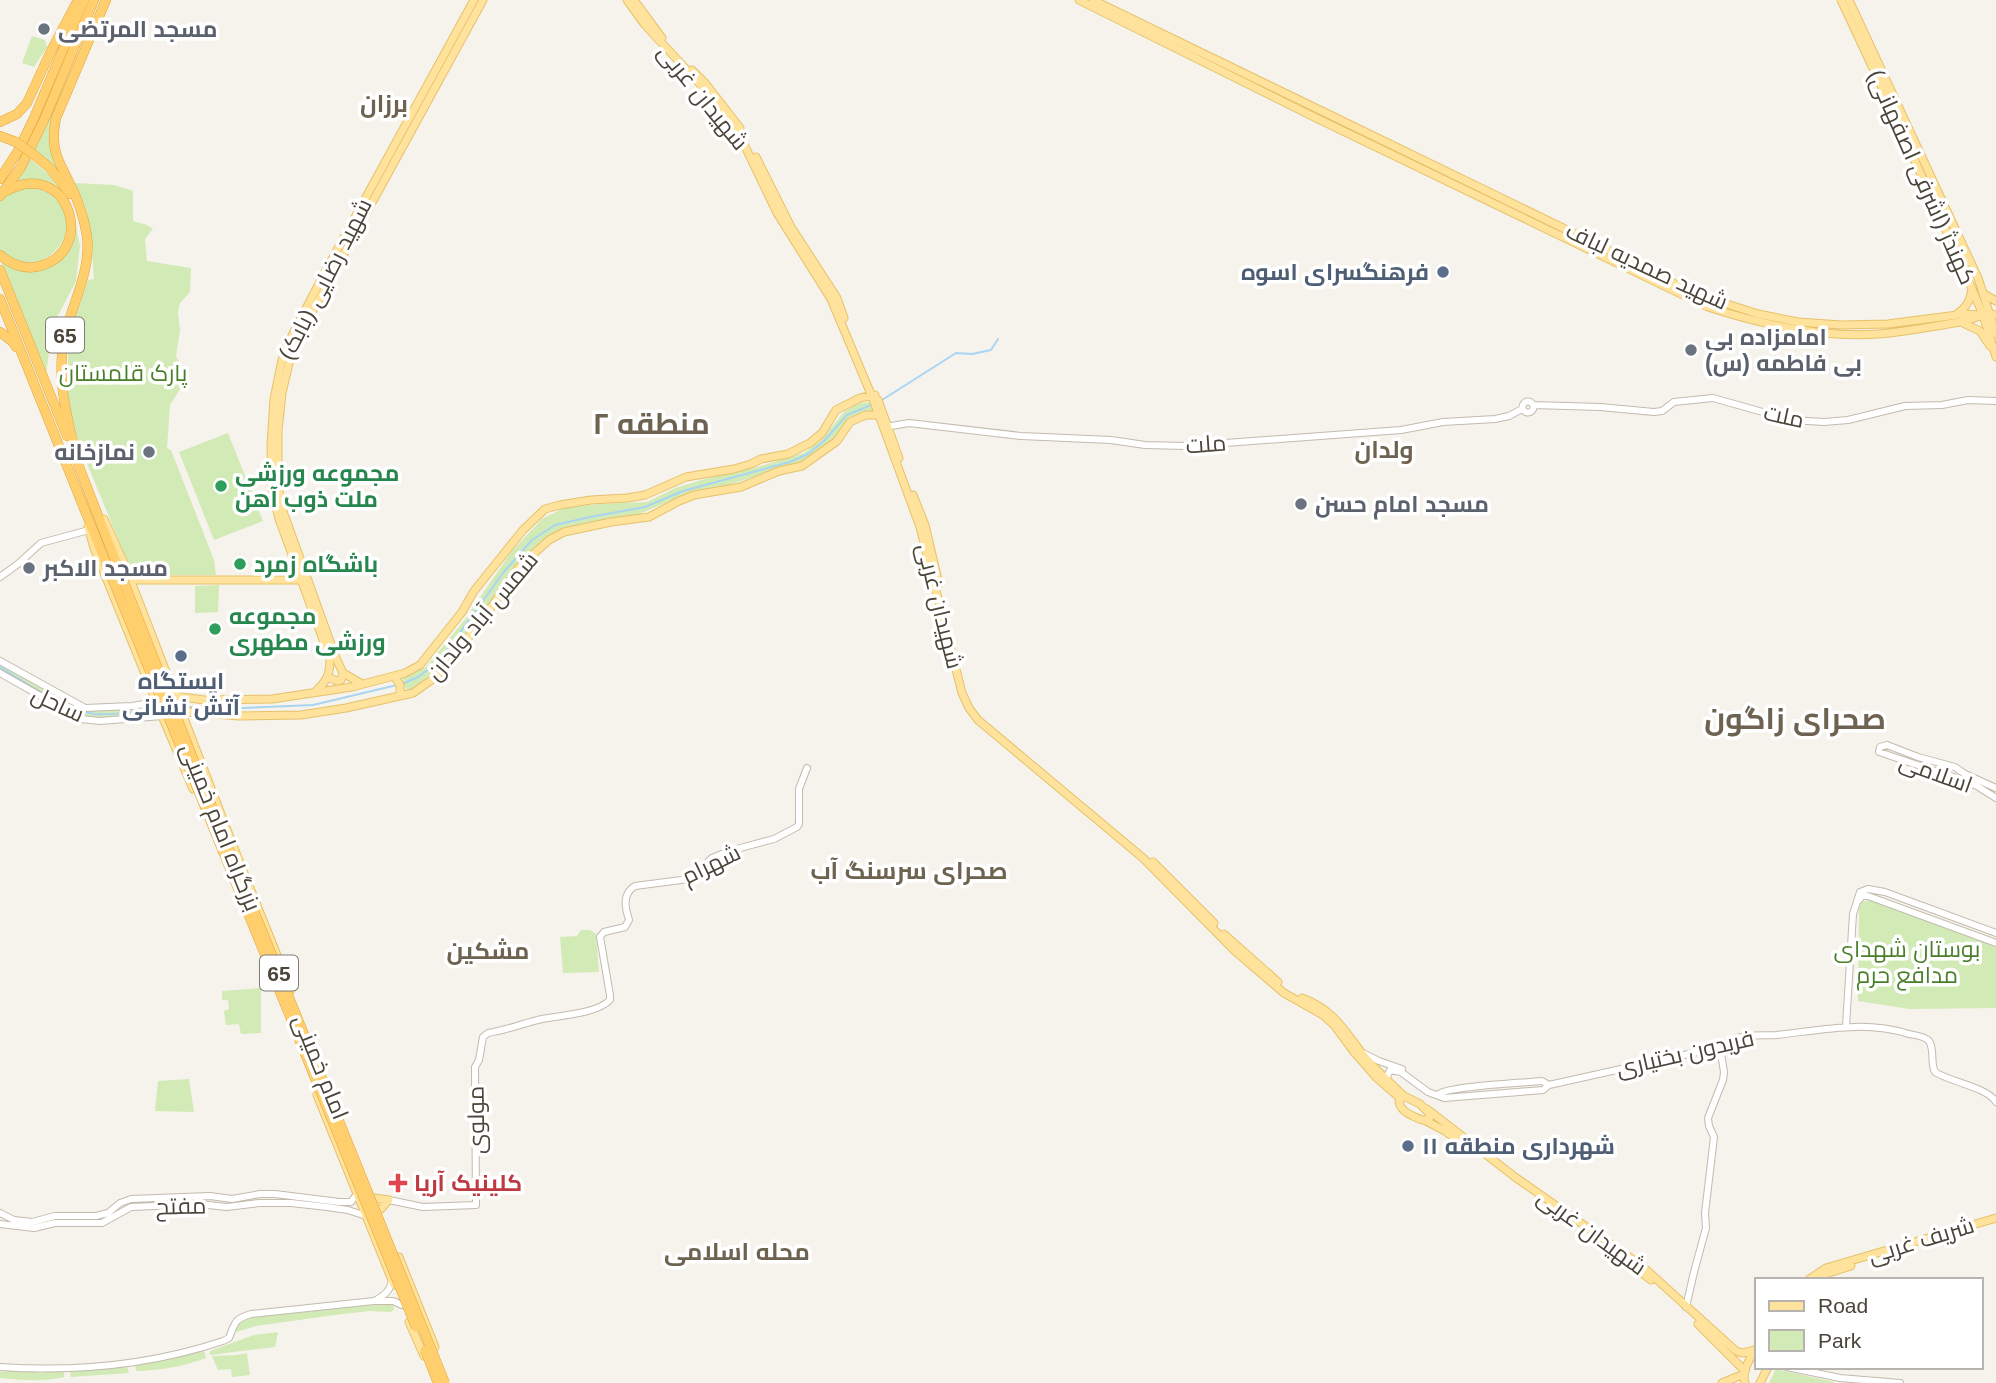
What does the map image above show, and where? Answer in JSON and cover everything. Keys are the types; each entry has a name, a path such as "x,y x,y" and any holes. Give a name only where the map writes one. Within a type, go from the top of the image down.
{"highway":[{"path":"0,122 17,114 27,103 75,0"},
{"path":"0,179 34,118 84,0"},
{"path":"1,195 21,167 44,120 94,0"},
{"name":"65","path":"78,463 61,384 65,335 83,282 88,255 87,235 81,210 56,153 54,130 56,118 106,0"},
{"path":"0,136 16,142 50,168 81,210"},
{"path":"0,256 24,267 46,264 64,251 72,226 59,195 39,183 18,185 1,195"},
{"name":"بزرگراه امام خمینی","path":"0,270 85,479 111,562 436,1383"},
{"name":"65","path":"0,299 84,512 111,562"},
{"path":"0,332 13,342 30,372"},
{"name":"بزرگراه امام خمینی","path":"111,562 447,1383"}],"main road":[{"name":"شهید رضایی (بابک)","path":"328,677 330,659 279,519 272,490 282,393 291,355 304,325 447,57 474,0"},
{"name":"شهید رضایی (بابک)","path":"447,57 483,0"},
{"name":"شهیدان غربی","path":"628,0 645,25 699,83 740,136 777,213 831,299 874,395 878,415 886,427 920,527 962,693 978,720 1143,858 1235,951 1284,993 1329,1020 1376,1077 1402,1097 1427,1109 1515,1177 1636,1261 1730,1346 1744,1353"},
{"name":"شهیدان غربی","path":"634,0 666,43 705,83 745,134 791,227 837,298 925,525 944,606 973,707 992,727 1149,857 1224,933 1288,991 1322,1007 1334,1016 1402,1097"},
{"name":"شهید صمدیه لباف","path":"1079,0 1665,283 1708,307 1743,319 1793,329 1839,333 1887,333 1926,323 1989,315"},
{"name":"شهید صمدیه لباف","path":"1093,0 1302,107"},
{"name":"کهندژ (اشرفی اصفهانی)","path":"1841,0 1861,33 1932,174 1978,278 1996,334"},
{"name":"کهندژ (اشرفی اصفهانی)","path":"1849,0 1972,289 1989,315 1995,355"},
{"path":"1972,289 1958,319 1980,331 1995,355"},
{"path":"1983,293 1996,303 1989,315"},
{"path":"175,696 204,700 272,699 363,684 405,673 420,665 462,612 474,591 523,530 545,509 591,500 645,495 686,477 733,469 761,459 788,454 810,443 822,433 836,410 860,398 874,395"},
{"name":"شمس آباد ولدان","path":"182,714 301,715 413,693 438,676 481,622 519,567 549,540 564,532 649,517 694,495 741,487 779,471 802,466 837,441 850,422 866,415 878,415"},
{"name":"شهید رضایی (بابک)","path":"275,456 280,503 343,673"},
{"name":"امام خمینی","path":"85,479 131,580 232,844 447,1383"},
{"name":"امام خمینی","path":"84,512 162,716 218,848 356,1194 436,1383"},
{"path":"131,580 301,580"},
{"path":"138,656 150,657 157,649"},
{"path":"142,666 149,659 161,658"},
{"path":"314,693 328,677 341,680 343,673 363,684"},
{"path":"394,676 400,685 400,696"},
{"path":"203,714 200,705 204,700"},
{"path":"218,848 232,844"},
{"name":"شهیدان غربی","path":"1402,1097 1399,1105 1403,1110 1445,1131 1516,1184 1630,1262 1738,1363 1744,1379"},
{"path":"1426,1121 1430,1116 1427,1109"},
{"path":"374,1198 389,1200"},
{"path":"380,1210 389,1200"},
{"name":"شریف غربی","path":"1811,1278 1826,1268 1996,1220"},
{"name":"شریف غربی","path":"1819,1278 1996,1220"},
{"path":"1738,1363 1744,1361 1744,1353 1755,1349"},
{"path":"1722,1383 1744,1379 1755,1349"}],"street":[{"name":"ملت","path":"886,427 909,423 1021,436 1186,446 1401,430 1443,422 1495,418 1509,416 1522,409 1525,402 1531,402 1533,405 1654,412 1662,411 1674,402 1713,398 1791,420 1824,422 1848,420 1905,406 1942,405 1968,400 1996,401"},
{"path":"0,577 41,543 89,530"},
{"name":"ساحل","path":"0,661 85,708 157,702"},
{"name":"ساحل","path":"0,673 81,719 100,721 162,716"},
{"name":"اسلامی","path":"1996,788 1955,768 1887,745 1880,747 1879,752 1977,786 1996,798"},
{"name":"شهرام","path":"484,1037 488,1033 608,1003 610,995 600,937 604,932 625,927 629,920 625,908 628,890 635,886 689,879 712,859 729,851 774,839 799,824 799,789 807,768"},
{"path":"1846,1026 1853,914 1860,892 1868,889 1885,892 1996,933"},
{"path":"1855,904 1862,896 1868,896 1996,943"},
{"name":"فریدون بختیاری","path":"1418,1083 1428,1092 1444,1098 1544,1090 1549,1085 1720,1047 1731,1039 1846,1026 1899,1030 1924,1038 1930,1042 1935,1072 1982,1091 1994,1097 1996,1102"},
{"name":"مولوی","path":"389,1200 423,1207 476,1205 475,1067 484,1037"},
{"path":"1686,1307 1706,1228 1704,1213 1714,1137 1708,1118 1723,1080 1720,1047"},
{"path":"1363,1053 1406,1070 1418,1083"},
{"path":"1386,1079 1390,1070 1396,1070 1418,1083"},
{"name":"مفتح","path":"0,1213 14,1220 32,1222 55,1216 96,1216 108,1213 120,1203 131,1199 210,1196 232,1199 260,1194 351,1202"},
{"path":"352,1211 354,1204 351,1202 356,1194"},
{"name":"مفتح","path":"0,1224 34,1228 63,1222 102,1223 127,1207 211,1204 227,1207 291,1203 352,1211 366,1216"},
{"path":"374,1301 386,1293 392,1279"},
{"path":"0,1367 100,1367 160,1357 223,1341 229,1338 239,1317 251,1314 374,1301 393,1301 402,1305"},
{"path":"1797,1369 1840,1378 1900,1383"}],"green space":[{"path":"85,32 52,117 52,155 60,175 33,149"},
{"path":"32,36 45,40 47,47 34,67 22,63"},
{"path":"28,157 48,174 67,200 36,181 12,182"},
{"name":"پارک قلمستان","path":"75,183 114,185 133,191 133,221 153,229 145,239 147,261 191,268 190,292 180,303 178,312 180,330 176,356 184,368 180,378 185,381 170,405 167,448 171,450 214,560 216,575 133,575 79,444 68,401 68,350 71,331 88,280 94,279 86,208"},
{"path":"31,186 51,195 63,208 67,223 64,237 57,249 46,258 32,262 16,261 0,252 0,199 13,189"},
{"path":"74,217 80,246 76,281 53,325 46,374 1,262 20,269 63,254"},
{"path":"869,402 874,411 850,417 834,439 802,462 728,485 684,495 637,515 592,522 552,534 514,569 445,662 410,691 405,688 402,678 426,667 466,618 511,552 542,519 564,508 647,502 675,488 804,453 820,441 844,412 857,404"},
{"name":"مجموعه ورزشی ملت ذوب آهن","path":"228,433 263,521 214,540 179,452"},
{"path":"219,585 218,612 195,613 195,586"},
{"path":"0,663 81,709 99,711 150,706 154,715 101,719 82,717 0,671"},
{"name":"بوستان شهدای مدافع حرم","path":"1870,900 1996,946 1996,1008 1910,1009 1858,1001 1859,908 1862,902"},
{"path":"581,930 590,930 596,934 599,972 563,973 560,937 577,936"},
{"path":"261,988 261,1033 241,1034 239,1024 226,1025 224,1011 229,1009 228,1000 222,1000 222,991"},
{"path":"189,1079 194,1112 155,1111 158,1081"},
{"path":"393,1304 394,1310 390,1312 369,1311 327,1316 256,1326 236,1332 235,1328 242,1319 319,1309"},
{"path":"278,1332 275,1347 210,1355 210,1351 254,1335"},
{"path":"204,1351 206,1358 189,1363 136,1371 135,1365"},
{"path":"247,1353 250,1375 232,1377 231,1369 218,1370 212,1356 237,1355"},
{"path":"127,1366 129,1373 71,1377 70,1372"},
{"path":"64,1369 64,1377 56,1379 0,1378 0,1372 20,1370 42,1373"},
{"path":"1776,1369 1834,1382 1834,1383 1769,1383"}],"waterway":[{"path":"882,400 956,353 972,354 991,350 998,339"},
{"path":"402,684 418,677 434,665 503,573 532,540 555,525 645,507 683,491 790,462 808,454 824,441 847,415 871,405"},
{"path":"0,667 46,695 82,711 109,714 155,709"},
{"path":"182,707 313,705 397,685"}],"place":[{"name":"مسجد المرتضی","path":"44,29"},
{"name":"فرهنگسرای اسوه","path":"1443,272"},
{"name":"امامزاده بی بی فاطمه (س)","path":"1691,350"},
{"name":"نمازخانه","path":"149,452"},
{"name":"مجموعه ورزشی ملت ذوب آهن","path":"221,486"},
{"name":"مسجد امام حسن","path":"1301,504"},
{"name":"باشگاه زمرد","path":"240,564"},
{"name":"مسجد الاکبر","path":"29,568"},
{"name":"مجموعه ورزشی مطهری","path":"215,629"},
{"name":"ایستگاه آتش نشانی","path":"181,656"},
{"name":"شهرداری منطقه ۱۱","path":"1408,1146"},
{"name":"کلینیک آریا","path":"398,1183"}],"district":[{"name":"برزان","path":"384,103"},
{"name":"منطقه ۲","path":"651,423"},
{"name":"ولدان","path":"1384,449"},
{"name":"صحرای زاگون","path":"1795,718"},
{"name":"صحرای سرسنگ آب","path":"909,870"},
{"name":"مشکین","path":"488,950"},
{"name":"محله اسلامی","path":"737,1251"}]}
